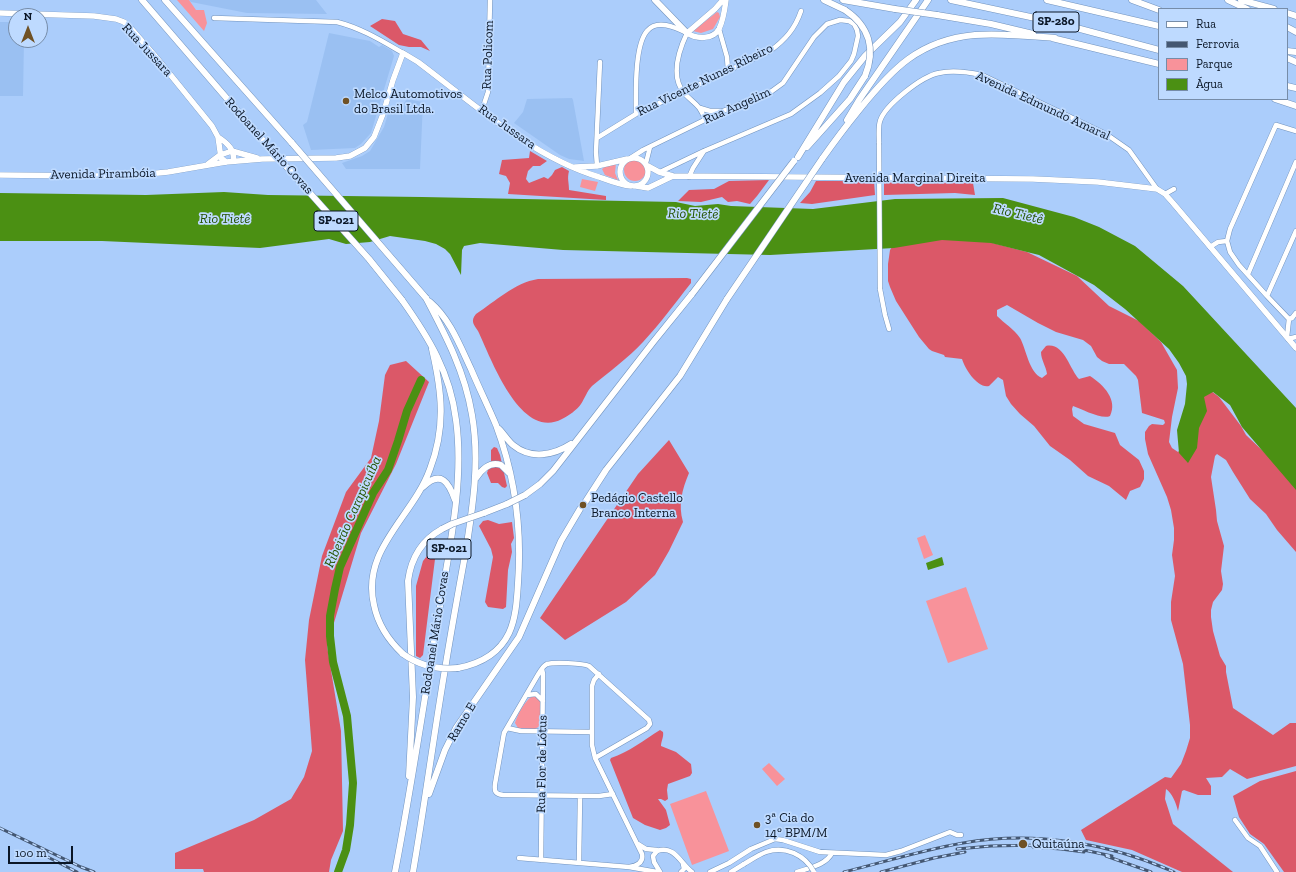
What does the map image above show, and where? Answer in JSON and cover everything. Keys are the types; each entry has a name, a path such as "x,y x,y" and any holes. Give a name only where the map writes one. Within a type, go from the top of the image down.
{"highway":[{"name":"Rodoanel Mário Covas","path":"142,0 360,248 402,300 429,339 447,379 456,418 459,445 459,466 451,535 407,809 395,872"},
{"name":"Rodoanel Mário Covas","path":"165,0 292,143 426,298 438,314 455,356 468,396 476,443 476,479 469,531 413,872"},
{"path":"655,0 687,32"},
{"path":"407,809 413,697 408,581 411,565 418,550 429,538 442,529 525,496 547,477 692,294 796,159 850,98 865,76 868,68 871,52 868,38 862,25 845,10 824,0"},
{"path":"843,0 991,24 1055,38 1158,64"},
{"path":"796,159 844,82 865,56 900,22 916,0"},
{"path":"586,501 606,470 680,376 727,299 833,143 859,100 928,0"},
{"name":"SP-280","path":"951,0 1054,22 1158,50"},
{"name":"SP-280","path":"1047,0 1158,26"},
{"path":"1132,0 1158,10"},
{"path":"1228,0 1245,8"},
{"path":"1241,0 1270,8"},
{"path":"833,143 887,77 905,61 924,50 944,41 975,35 1009,35 1055,38"},
{"path":"1278,100 1296,106"},
{"path":"429,339 439,383 441,401 441,419 436,454 420,491 380,552 374,567 371,584 373,601 380,624 391,642 411,660 429,667 444,669 458,668 476,663 492,654 504,641 512,625 516,602 520,557 518,518 512,477 495,423 460,346 438,314"},
{"path":"495,423 514,446 528,454 547,454 562,449 574,442"},
{"path":"476,479 484,468 497,463 505,468 512,477"},
{"path":"420,491 431,481 442,479 448,483 455,502"},
{"name":"Ramo E","path":"424,809 445,750 456,728 522,631 561,541 580,509"}],"main road":[{"path":"724,0 724,13 719,29 713,34 703,38 692,36 687,32 715,9 724,0"},
{"path":"715,9 724,13"},
{"name":"Rua Jussara","path":"0,13 94,16 116,19 124,22 156,57 212,126 218,137 220,155"},
{"name":"Rua Jussara","path":"403,53 418,62 535,148 587,174 620,185 633,186"},
{"path":"220,155 226,162 262,159 336,158 350,156 365,148 370,144 378,129 403,53"},
{"name":"Rua Jussara","path":"218,137 226,143 232,151"},
{"path":"232,151 262,159"},
{"path":"232,151 234,157 233,161"},
{"name":"Avenida Pirambóia","path":"205,166 220,155 232,151"},
{"path":"574,168 597,166 630,158 637,158 647,164 649,170 647,179 639,185 633,186 627,184 621,176 621,166 630,158"},
{"name":"Avenida Pirambóia","path":"0,175 117,176 156,173 226,162"},
{"name":"Avenida Marginal Direita","path":"647,164 660,172 673,176 690,177 1034,179 1098,182 1157,189"},
{"path":"597,166 600,178"},
{"name":"Avenida Marginal Direita","path":"633,186 648,188 673,176"},
{"name":"Avenida Edmundo Amaral","path":"1157,189 1165,194 1296,348"}],"street":[{"name":"Rua Policom","path":"482,110 488,92 490,0"},
{"name":"Rua Vicente Nunes Ribeiro","path":"597,138 636,114 756,58 780,44 797,22 801,11"},
{"name":"Rua Jussara","path":"214,18 337,22 367,32 403,53"},
{"name":"Rua Angelim","path":"630,158 643,150 723,111 762,97 778,88 789,76 820,29 827,24 840,20 849,21 854,24 858,36 854,54 845,69 831,84 798,109 775,122 704,151"},
{"path":"636,114 637,70 641,46 646,32 655,26 669,25 675,26 687,32 680,48 678,59 678,82 683,92 700,108 705,120"},
{"path":"719,29 727,57 728,70"},
{"path":"597,166 600,62"},
{"name":"Avenida Edmundo Amaral","path":"889,329 884,315 880,289 879,128 883,115 888,108 916,84 938,73 970,73 982,75 1106,134 1128,150 1157,189"},
{"path":"678,82 691,88 690,98"},
{"path":"700,108 710,111 723,111"},
{"path":"1289,319 1266,296 1230,252 1227,241 1230,229 1276,125 1296,131"},
{"path":"647,164 650,147"},
{"path":"660,172 704,151"},
{"path":"690,177 693,168 704,151"},
{"path":"1248,274 1296,162"},
{"path":"673,176 677,164"},
{"path":"1165,194 1174,189"},
{"path":"1266,296 1296,231"},
{"path":"1210,247 1218,242 1227,241"},
{"path":"1289,319 1296,313"},
{"path":"1289,319 1287,338 1296,337"},
{"path":"595,758 647,728 650,722 645,715 589,666 583,664 547,664 542,669 504,733 495,791 498,794 503,795 542,796 603,796 613,794"},
{"name":"Rua Flor de Lótus","path":"541,860 542,669"},
{"path":"599,674 594,679 592,684 592,745 595,758 642,855 642,860 637,865 629,867"},
{"path":"527,695 536,694 543,701"},
{"path":"507,728 519,731 591,732"},
{"path":"579,863 580,796"},
{"path":"1235,820 1248,838 1260,846 1277,872"},
{"path":"710,872 729,863 751,849 775,839 816,852 886,855 902,851 950,832 957,835 962,835"},
{"path":"638,844 648,850 667,850 675,853 683,869 692,872"},
{"path":"658,870 653,856 654,853 659,850"},
{"path":"731,872 766,852 784,850 800,856 809,863 814,872"},
{"path":"797,872 822,863 832,853"},
{"path":"519,858 629,867 664,872"}],"shaded area":[{"path":"189,0 316,0 327,14 247,13 191,2"},
{"path":"382,19 395,21 403,34 421,40 430,51 421,47 399,45 370,26"},
{"path":"0,22 8,22 8,48 24,48 23,96 0,96"},
{"path":"329,33 370,41 379,47 382,45 392,51 394,56 371,133 355,148 311,150 303,125 307,122"},
{"path":"572,98 584,161 569,159 560,155 514,123 523,112 527,99"},
{"path":"407,99 423,102 420,169 346,169 342,163 362,156 370,151 384,127 390,107 400,109"},
{"path":"530,151 547,161 540,166 533,166 528,171 526,179 529,183 544,177 548,179 555,170 562,167 569,171 569,190 606,196 606,200 508,194 510,183 506,176 499,174 502,160 529,158"},
{"path":"769,180 750,204 737,201 728,202 722,197 701,202 678,201 689,190 714,189 729,181"},
{"path":"816,181 874,181 875,195 812,204 800,203 810,192"},
{"path":"884,182 973,183 975,195 955,193 884,195"},
{"path":"923,239 985,241 1027,252 1077,276 1109,306 1139,321 1161,342 1177,370 1178,388 1169,442 1172,448 1178,452 1180,450 1202,384 1219,397 1246,435 1296,486 1296,552 1277,530 1266,514 1250,499 1226,460 1217,454 1215,456 1211,477 1217,521 1224,546 1221,571 1223,584 1222,590 1213,602 1211,617 1220,656 1226,666 1233,708 1273,735 1290,723 1296,723 1296,766 1247,779 1230,769 1222,777 1206,778 1211,786 1211,795 1198,795 1184,790 1182,791 1178,811 1174,798 1166,789 1165,799 1173,824 1233,872 1182,872 1132,850 1086,840 1081,830 1165,777 1171,778 1181,764 1190,738 1190,725 1183,664 1171,620 1171,602 1175,576 1172,555 1174,528 1167,497 1148,454 1145,439 1145,432 1149,426 1152,424 1163,425 1165,423 1164,420 1142,413 1138,380 1124,364 1109,364 1102,361 1097,357 1091,346 1083,340 1056,332 1007,305 997,310 997,316 1020,338 1031,366 1042,378 1047,374 1041,352 1046,346 1052,346 1062,352 1079,379 1090,376 1105,388 1108,393 1112,404 1110,416 1102,417 1073,406 1073,416 1084,424 1115,433 1120,445 1139,460 1144,471 1144,479 1140,487 1130,491 1126,500 1109,486 1088,476 1070,460 1050,446 1034,426 1011,404 1006,396 1003,380 998,377 989,386 981,384 972,377 962,359 945,357 944,355 932,351 919,337 896,301 890,287 888,281 888,264 890,250 892,247"},
{"path":"538,279 691,279 691,283 643,342 592,386 575,411 562,419 547,423 533,418 520,408 499,377 473,323 473,319 476,314 513,288"},
{"path":"406,361 429,382 396,464 361,533 327,646 341,731 343,831 331,860 329,872 204,872 203,869 175,869 175,853 254,820 291,799 304,777 312,751 305,660 309,620 322,556 346,492 371,458 379,421 385,375 390,365"},
{"path":"669,440 689,473 684,485 681,503 683,522 669,551 655,575 626,602 565,640 540,618 638,474"},
{"path":"494,447 497,448 500,455 507,486 505,488 498,483 491,483 487,473 491,461 491,450"},
{"path":"488,520 499,524 512,522 514,538 511,544 512,552 508,570 506,607 503,609 488,607 485,602 493,557 491,549 479,526 483,521"},
{"path":"431,551 436,552 423,655 420,658 416,656 416,586 423,561"},
{"path":"660,730 663,732 661,746 676,752 691,764 692,773 690,776 668,784 668,799 665,801 658,799 666,810 670,825 660,830 645,825 633,818 610,760 611,758 630,749"},
{"path":"1296,771 1296,872 1284,872 1264,844 1250,834 1239,817 1233,796 1260,781"}],"green space":[{"path":"177,0 189,0 196,10 204,10 207,23 204,31"},
{"path":"717,12 719,13 720,17 713,29 701,33 693,31"},
{"path":"635,159 643,162 646,170 643,178 635,181 627,178 624,170 627,162"},
{"path":"616,163 615,173 618,180 605,175 602,169"},
{"path":"582,179 598,182 595,191 580,187"},
{"path":"925,535 933,555 924,559 917,538"},
{"path":"966,587 988,649 948,663 926,601"},
{"path":"531,697 536,697 540,701 540,726 535,729 518,728 515,723 524,705"},
{"path":"769,763 785,779 777,786 762,769"},
{"path":"706,791 729,851 692,865 670,804"}],"water":[{"name":"Rio Tietê","path":"224,192 268,195 676,202 695,206 718,204 731,206 813,209 895,199 1003,198 1074,217 1099,227 1135,246 1183,286 1296,408 1296,490 1242,427 1230,405 1213,392 1204,397 1207,411 1199,428 1197,448 1188,463 1179,453 1177,430 1185,404 1187,384 1186,376 1169,349 1125,309 1094,285 1039,255 991,243 942,240 894,248 770,255 563,250 480,243 464,246 462,250 461,275 450,254 436,244 390,236 370,242 346,244 329,239 260,248 102,241 0,241 0,193 146,195"},
{"path":"942,557 944,565 928,570 926,563"}],"waterway":[{"name":"Ribeirão Carapicuíba","path":"338,872 346,850 350,825 353,783 347,716 333,662 330,636 330,616 340,567 373,493 388,470 407,411 421,380"}],"railway":[{"path":"0,828 94,872"},
{"path":"844,872 963,843 990,839 1017,838 1071,842 1097,847 1124,853 1174,872"},
{"path":"957,849 991,846 1039,845"},
{"path":"1033,847 1084,852"},
{"path":"1079,849 1112,856"},
{"path":"38,852 77,872"},
{"path":"881,872 934,858 965,852"},
{"path":"1106,856 1151,872"}],"place":[{"name":"Melco Automotivos do Brasil Ltda.","path":"346,101"},
{"name":"Pedágio Castello Branco Interna","path":"583,505"},
{"name":"3ª Cia do 14º BPM/M","path":"757,825"},
{"name":"Quitaúna","path":"1023,844"}]}
